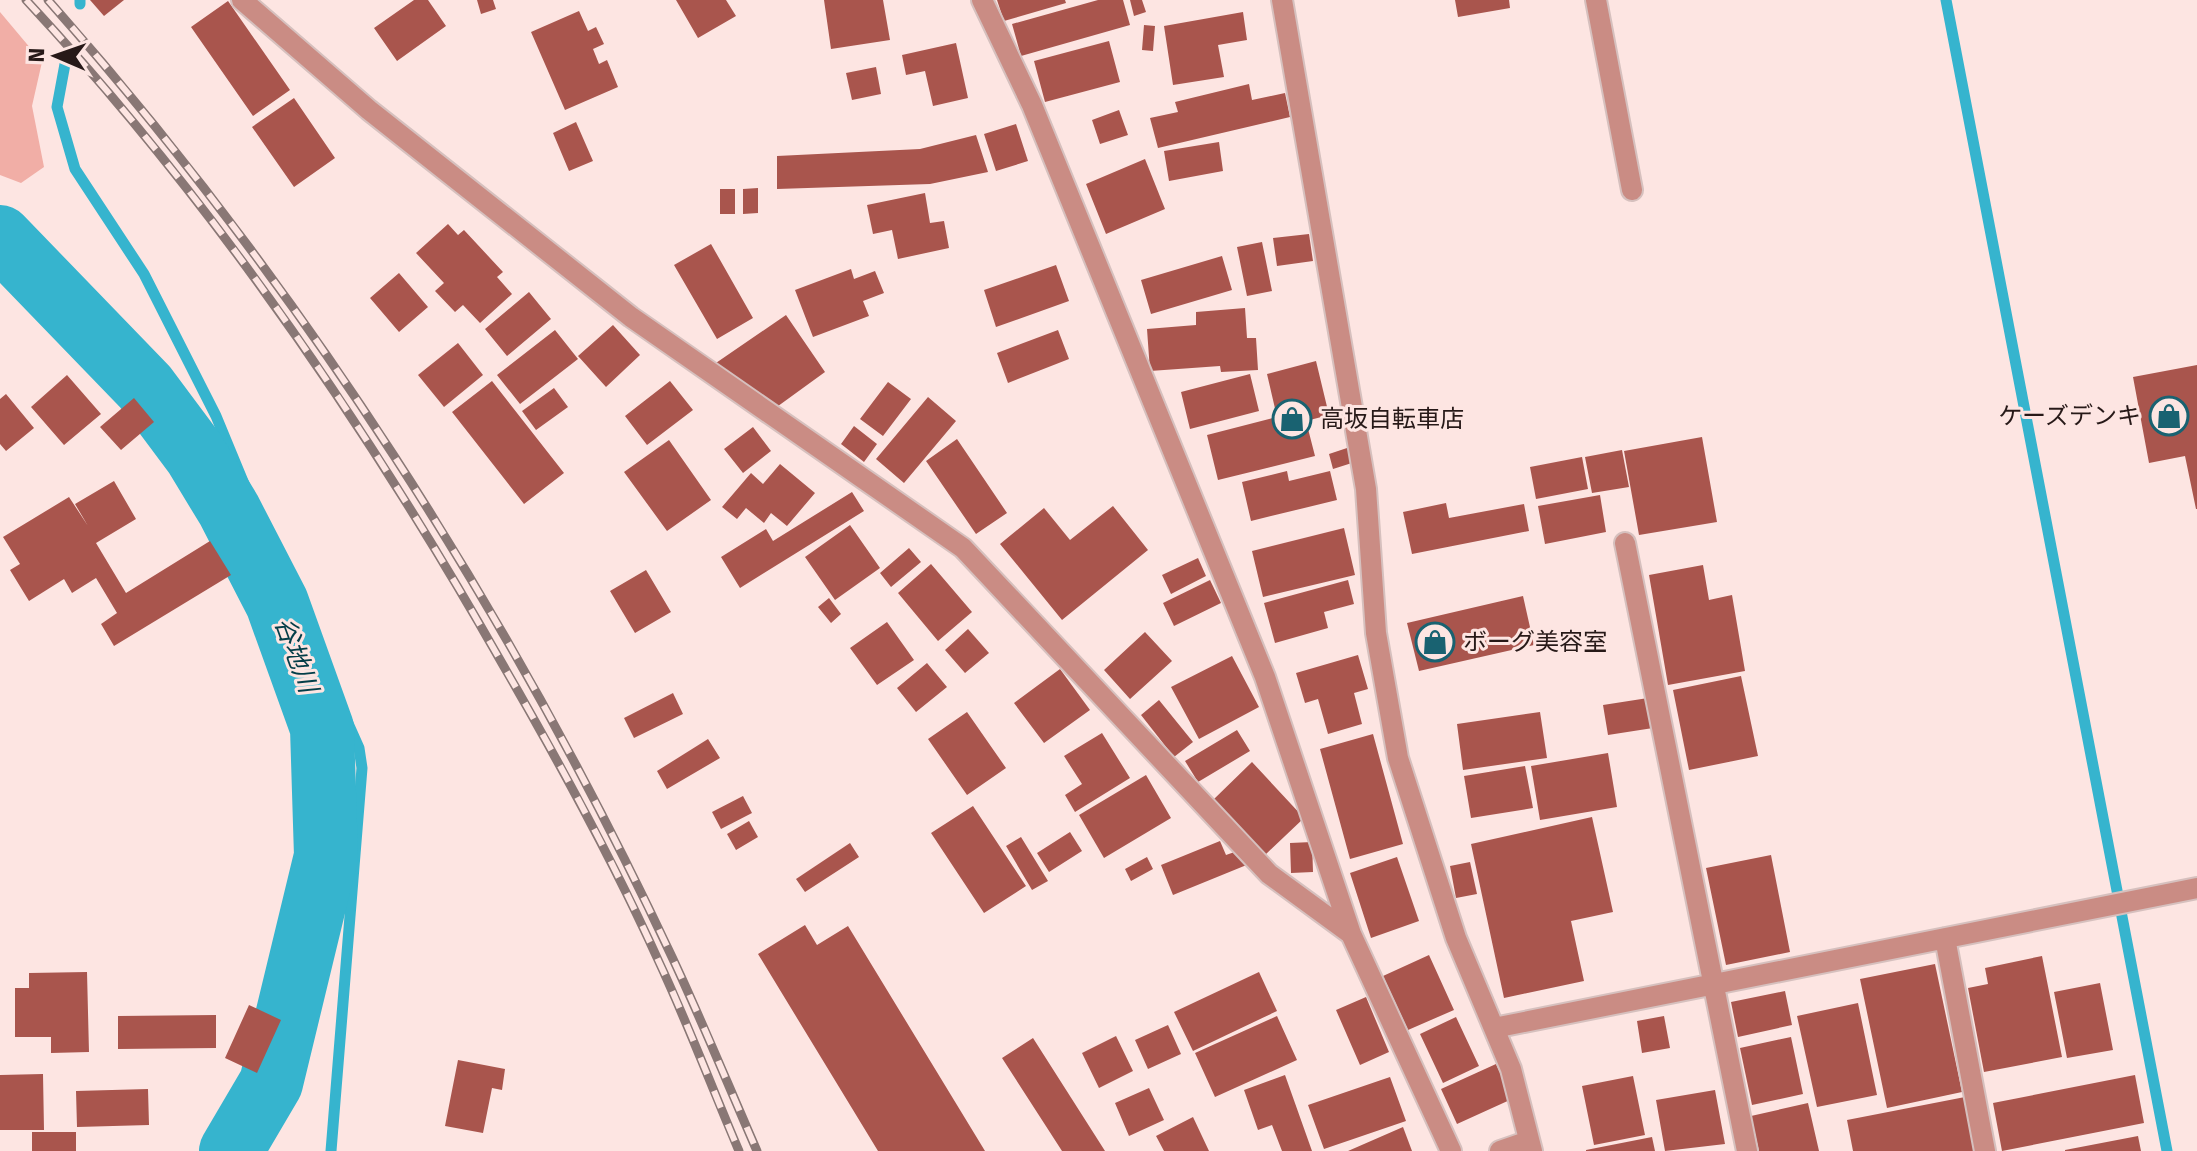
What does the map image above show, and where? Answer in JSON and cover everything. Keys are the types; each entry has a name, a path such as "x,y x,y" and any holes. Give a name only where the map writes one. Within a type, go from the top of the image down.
{"street":[{"path":"242,0 369,110 631,317 963,548 1269,874 1351,934"},
{"path":"982,0 1032,105 1265,677 1351,934 1451,1151"},
{"path":"1282,0 1366,489 1376,633 1398,758 1456,938 1511,1069 1531,1146 1500,1151"},
{"path":"1596,0 1632,190"},
{"path":"1625,543 1711,984 1747,1151"},
{"path":"1494,1028 2197,888"},
{"path":"1945,938 1985,1151"}],"shaded area":[{"path":"0,12 42,62 32,106 44,167 21,183 0,175"}],"building":[{"path":"90,0 124,0 104,16"},
{"path":"414,0 428,0 446,26 397,61 374,28"},
{"path":"477,0 493,0 496,9 481,14"},
{"path":"676,0 726,0 736,16 698,38"},
{"path":"824,0 883,0 890,40 831,49"},
{"path":"997,0 1065,0 1066,3 1004,21"},
{"path":"1098,0 1123,0 1130,25 1021,56 1012,24"},
{"path":"1130,0 1142,0 1146,12 1134,16"},
{"path":"1455,0 1509,0 1510,8 1458,17"},
{"path":"228,1 290,90 253,116 191,27"},
{"path":"579,11 588,31 596,27 604,44 593,49 599,64 607,60 618,87 565,110 531,32"},
{"path":"1243,12 1247,40 1218,45 1224,77 1173,85 1164,26"},
{"path":"1144,25 1155,26 1153,51 1142,50"},
{"path":"1109,41 1120,82 1045,102 1034,61"},
{"path":"956,43 968,98 933,106 925,71 906,75 902,55"},
{"path":"876,67 881,94 852,100 846,73"},
{"path":"1249,84 1252,100 1285,93 1290,117 1158,148 1150,118 1178,112 1175,102"},
{"path":"294,98 335,158 294,187 252,127"},
{"path":"1119,110 1128,135 1100,144 1092,120"},
{"path":"576,122 593,161 569,171 553,133"},
{"path":"1016,124 1028,161 996,171 984,134"},
{"path":"976,135 988,172 930,184 777,189 777,156 920,149"},
{"path":"1219,142 1223,171 1169,181 1164,151"},
{"path":"1145,159 1165,209 1106,234 1086,184"},
{"path":"758,188 758,213 743,214 743,189"},
{"path":"720,189 735,189 735,214 720,214"},
{"path":"925,193 930,223 944,221 949,248 898,259 892,230 873,234 867,205"},
{"path":"448,224 458,235 464,230 503,272 497,277 512,294 480,323 463,305 455,312 435,291 444,283 416,253"},
{"path":"1309,234 1313,261 1277,266 1273,238"},
{"path":"1262,242 1272,291 1247,296 1237,247"},
{"path":"711,244 753,318 717,339 674,265"},
{"path":"1222,256 1232,290 1151,314 1141,280"},
{"path":"1056,265 1069,301 996,327 984,290"},
{"path":"851,269 854,279 875,271 884,293 863,301 869,316 813,337 795,290"},
{"path":"399,273 428,307 399,332 370,298"},
{"path":"529,292 551,319 507,356 485,329"},
{"path":"1245,308 1247,338 1256,338 1258,370 1221,372 1220,366 1150,371 1147,329 1196,325 1196,312"},
{"path":"786,315 825,372 774,409 713,365"},
{"path":"613,325 640,355 606,387 578,356"},
{"path":"555,330 578,359 520,404 497,375"},
{"path":"1058,330 1069,359 1008,383 997,353"},
{"path":"458,343 483,375 444,407 418,375"},
{"name":"高坂自転車店","path":"1316,361 1329,415 1306,421 1315,456 1218,480 1207,435 1277,417 1267,374"},
{"name":"ケーズデンキ","path":"2197,365 2196,509 2185,456 2149,463 2133,377"},
{"path":"1250,374 1259,411 1190,429 1181,392"},
{"path":"67,375 101,414 64,445 31,407"},
{"path":"492,381 564,473 524,504 452,412"},
{"path":"670,381 693,410 647,445 625,416"},
{"path":"888,382 911,399 883,436 860,419"},
{"path":"554,388 568,407 536,430 522,411"},
{"path":"6,394 34,428 6,451 0,444 0,399"},
{"path":"928,397 956,421 904,483 876,459"},
{"path":"134,398 154,422 121,450 100,427"},
{"path":"854,426 877,444 864,462 841,444"},
{"path":"753,427 771,451 743,473 724,449"},
{"path":"1702,437 1717,522 1639,535 1624,451"},
{"path":"957,439 1007,513 976,534 926,461"},
{"path":"669,440 711,500 667,531 624,472"},
{"path":"1350,447 1355,462 1333,469 1329,454"},
{"path":"1622,450 1629,487 1592,493 1585,457"},
{"path":"1582,457 1588,489 1536,499 1530,467"},
{"path":"780,464 815,493 787,526 771,513 764,523 746,508 737,519 722,507 751,473 763,484"},
{"path":"1287,471 1289,481 1330,471 1337,500 1251,521 1242,482"},
{"path":"114,481 136,519 96,543 126,593 210,541 231,575 114,646 101,624 117,613 96,578 72,593 64,579 29,601 10,570 20,564 3,537 69,497 88,526 75,504"},
{"path":"852,492 864,511 740,588 721,557 766,529 773,541"},
{"path":"1600,495 1606,532 1545,544 1538,506"},
{"path":"1446,503 1449,518 1524,504 1529,531 1412,554 1403,512"},
{"path":"1113,506 1148,550 1062,620 1000,544 1044,508 1070,540"},
{"path":"850,525 880,568 835,600 805,557"},
{"path":"1344,528 1355,575 1263,597 1252,551"},
{"path":"909,548 921,562 891,587 880,573"},
{"path":"1198,558 1206,576 1171,594 1162,575"},
{"path":"931,564 972,612 938,641 898,593"},
{"path":"1703,565 1709,600 1732,595 1745,671 1668,685 1649,575"},
{"path":"646,570 671,612 635,633 610,591"},
{"path":"1210,580 1221,603 1174,626 1163,603"},
{"path":"1348,580 1354,604 1324,612 1328,628 1275,643 1264,603"},
{"path":"1523,596 1534,645 1419,671 1407,623"},
{"path":"829,598 841,614 831,623 818,607"},
{"path":"887,622 914,660 877,685 850,648"},
{"path":"968,629 989,653 965,673 945,650"},
{"path":"1145,632 1172,661 1130,699 1104,670"},
{"path":"1358,655 1368,689 1354,693 1362,724 1328,734 1318,699 1305,703 1296,673"},
{"path":"1232,656 1259,707 1199,739 1171,687"},
{"path":"927,663 947,687 916,712 897,688"},
{"path":"1060,669 1090,710 1044,743 1014,703"},
{"path":"1741,676 1758,756 1689,770 1673,690"},
{"path":"673,693 683,714 634,738 624,718"},
{"path":"1648,698 1653,728 1608,735 1603,705"},
{"path":"1159,700 1193,742 1174,757 1141,715"},
{"path":"967,712 1006,768 967,795 928,739"},
{"path":"1540,712 1547,758 1463,770 1457,724"},
{"path":"1237,730 1250,751 1198,782 1185,761"},
{"path":"1102,733 1130,778 1075,812 1065,795 1082,784 1064,756"},
{"path":"1373,734 1403,844 1350,859 1320,749"},
{"path":"708,739 720,758 667,789 657,771"},
{"path":"1608,753 1617,807 1540,820 1531,766"},
{"path":"1252,762 1304,818 1265,855 1213,800"},
{"path":"1525,766 1533,808 1471,818 1464,776"},
{"path":"1146,775 1171,818 1104,858 1079,815"},
{"path":"743,796 752,813 721,829 712,812"},
{"path":"973,806 1026,886 984,913 931,833"},
{"path":"1592,817 1613,912 1571,921 1584,981 1504,998 1471,844"},
{"path":"749,821 758,837 736,850 727,834"},
{"path":"1070,832 1082,851 1049,872 1037,853"},
{"path":"1021,837 1048,881 1032,890 1006,846"},
{"path":"1220,841 1226,855 1243,849 1249,864 1173,895 1161,865"},
{"path":"1312,842 1313,872 1291,873 1290,843"},
{"path":"850,843 859,857 805,892 796,879"},
{"path":"1771,855 1790,952 1726,965 1706,868"},
{"path":"1147,857 1153,869 1131,881 1125,869"},
{"path":"1397,857 1419,921 1371,938 1350,873"},
{"path":"1470,862 1477,894 1456,898 1450,866"},
{"path":"805,925 817,945 848,926 985,1151 878,1151 758,954"},
{"path":"1429,955 1454,1010 1408,1030 1383,976"},
{"path":"2042,956 2062,1057 1984,1072 1968,988 1988,984 1985,968"},
{"path":"1935,964 1962,1092 1887,1108 1860,979"},
{"path":"87,972 89,1052 51,1053 51,1037 15,1037 15,988 29,988 29,973"},
{"path":"1259,972 1277,1011 1193,1051 1174,1012"},
{"path":"2100,983 2113,1050 2067,1058 2054,992"},
{"path":"1785,991 1792,1025 1738,1037 1731,1002"},
{"path":"1366,997 1389,1052 1360,1065 1336,1010"},
{"path":"1858,1003 1877,1095 1817,1107 1797,1016"},
{"path":"249,1005 281,1020 257,1073 225,1058"},
{"path":"216,1015 216,1048 118,1049 118,1016"},
{"path":"1277,1016 1297,1060 1215,1097 1195,1053"},
{"path":"1664,1016 1670,1048 1642,1053 1637,1021"},
{"path":"1456,1017 1479,1066 1443,1083 1420,1034"},
{"path":"1168,1025 1181,1054 1148,1069 1135,1040"},
{"path":"1116,1036 1133,1071 1099,1088 1082,1053"},
{"path":"1791,1037 1803,1094 1752,1105 1740,1048"},
{"path":"1033,1038 1105,1151 1062,1151 1002,1058"},
{"path":"458,1060 505,1069 502,1090 492,1088 483,1133 445,1126"},
{"path":"1496,1064 1512,1099 1457,1124 1441,1089"},
{"path":"43,1074 44,1130 0,1130 0,1075"},
{"path":"1285,1075 1312,1151 1282,1151 1272,1125 1258,1130 1244,1090"},
{"path":"2135,1075 2144,1123 2002,1151 1993,1103"},
{"path":"1633,1076 1645,1135 1594,1145 1582,1086"},
{"path":"1390,1077 1406,1121 1324,1149 1308,1105"},
{"path":"1149,1088 1164,1120 1129,1136 1115,1103"},
{"path":"148,1089 149,1125 77,1127 76,1091"},
{"path":"1715,1090 1725,1144 1665,1151 1656,1100"},
{"path":"1965,1097 1975,1151 1853,1151 1847,1120"},
{"path":"1808,1103 1819,1151 1759,1151 1751,1116"},
{"path":"1193,1117 1209,1151 1164,1151 1156,1136"},
{"path":"1403,1127 1412,1151 1348,1151"},
{"path":"32,1132 76,1132 76,1151 32,1151"},
{"path":"2138,1136 2141,1151 2065,1151 2065,1150"},
{"path":"1652,1137 1655,1151 1586,1151 1586,1150"}],"waterway":[{"path":"1946,0 2167,1151"},
{"path":"65,64 57,107 75,169 144,274 216,416 277,564 359,748 362,768 331,1151"},
{"name":"谷地川","path":"0,237 145,387 195,454 229,510 277,603 322,728 326,856 271,1083 231,1151"}],"railway":[{"path":"26,0 95,77 224,236 342,403 398,489 524,701 604,849 670,985 739,1151"},
{"path":"48,0 141,109 229,221 314,337 394,456 470,578 542,702 609,829 683,981 757,1151"}],"place":[{"name":"ケーズデンキ","path":"2169,416"},
{"name":"高坂自転車店","path":"1292,419"},
{"name":"ボーグ美容室","path":"1435,642"}]}
